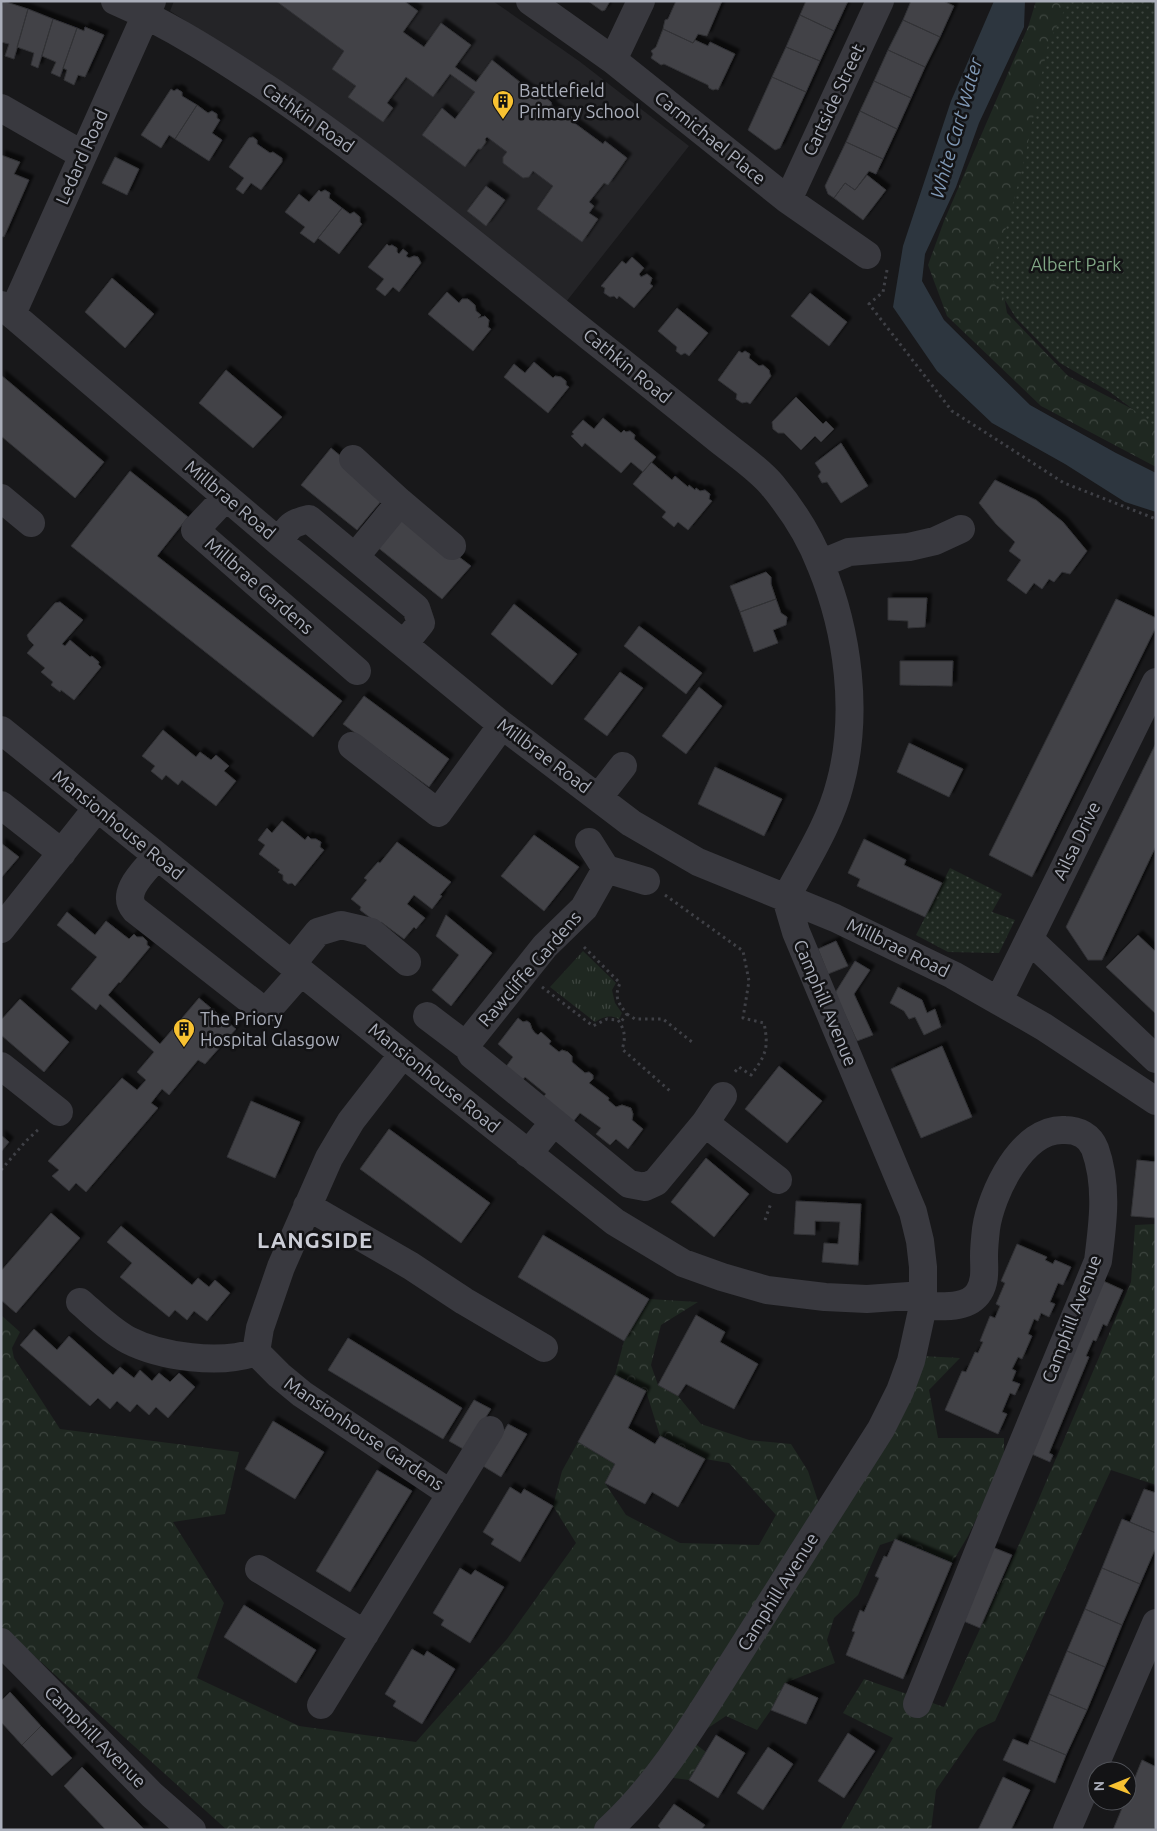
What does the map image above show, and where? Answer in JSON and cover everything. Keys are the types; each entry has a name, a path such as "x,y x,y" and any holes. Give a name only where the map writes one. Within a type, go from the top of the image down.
{"street":[{"name":"Cathkin Road","path":"115,1 149,8 320,124 444,219 662,393 770,482 792,511 820,564 836,606 844,645 849,701 849,733 840,784 828,817 786,898"},
{"name":"Carmichael Place","path":"530,1 614,60 788,200 867,255"},
{"path":"614,60 641,1"},
{"name":"Cartside Street","path":"788,200 880,1"},
{"name":"Ledard Road","path":"6,309 83,155 149,8"},
{"path":"1,108 83,155"},
{"name":"Millbrae Road","path":"6,309 279,542 502,725 632,824 698,862 894,945 953,974 1084,1052 1156,1101"},
{"path":"353,459 452,546"},
{"path":"1,498 31,523"},
{"name":"Millbrae Gardens","path":"226,498 195,530 357,671"},
{"path":"355,557 400,502"},
{"path":"279,542 288,529 296,522 309,519 416,608 421,623 404,644"},
{"path":"820,564 848,552 909,547 935,541 961,529"},
{"name":"Ailsa Drive","path":"999,1000 1156,682"},
{"path":"352,746 438,813 502,725"},
{"name":"Mansionhouse Road","path":"1,730 615,1222 683,1263 767,1290 825,1297 923,1301"},
{"path":"598,798 623,766"},
{"path":"1,805 62,853"},
{"path":"1,929 97,808"},
{"path":"589,842 606,870 646,881"},
{"path":"157,856 131,891 130,903 135,910 259,1008 266,1009 272,1005 318,932 341,925 371,932 407,962"},
{"name":"Rawcliffe Gardens","path":"468,1047 470,1040 545,946 584,908 606,870"},
{"name":"Camphill Avenue","path":"608,1830 622,1817 653,1781 699,1715 881,1429 900,1392 911,1361 923,1301 923,1267 913,1212 796,932 786,898"},
{"path":"1029,939 1156,1059"},
{"path":"426,1016 468,1047 472,1056 629,1184 645,1187 656,1182 705,1123 723,1096"},
{"path":"80,1302 126,1339 140,1346 177,1355 208,1359 231,1359 256,1352 260,1328 281,1267 329,1158 351,1121 403,1054"},
{"path":"1,1066 59,1112"},
{"path":"528,1154 554,1122"},
{"path":"705,1123 778,1180"},
{"name":"Camphill Avenue","path":"917,1704 1098,1261 1104,1216 1103,1189 1094,1147 1088,1138 1076,1131 1055,1130 1033,1141 1018,1156 1003,1178 993,1201 984,1254 985,1279 978,1293 971,1301 958,1305 923,1301"},
{"path":"307,1206 411,1266 464,1301 544,1348"},
{"name":"Mansionhouse Gardens","path":"256,1352 278,1375 302,1394 451,1494"},
{"name":"Mansionhouse Gardens","path":"321,1705 490,1430"},
{"path":"259,1569 365,1634"},
{"path":"1067,1830 1156,1623"},
{"name":"Camphill Avenue","path":"4,1649 152,1795 192,1830"}],"path":[{"path":"867,255 888,266 883,292 869,304 952,411 1064,483 1156,519"},
{"path":"646,881 743,951 749,980 743,1018 764,1023 768,1040 764,1056 751,1075 739,1067 723,1085 723,1096"},
{"path":"584,947 620,983 617,991 618,1003 627,1014 635,1018 663,1019 692,1042"},
{"path":"523,973 593,1026 607,1019 618,1020 624,1028 625,1042 622,1049 670,1091"},
{"path":"620,1023 627,1014"},
{"path":"1,1170 26,1140 59,1112"}],"shaded area":[{"path":"174,1 493,1 579,61 689,146 566,302 271,76 170,11"}],"green space":[{"path":"1036,1 1087,1 1000,273 1007,313 1068,376 1156,421 1156,467 1041,406 947,316 928,265 944,221 1028,27"},
{"name":"Albert Park","path":"1069,1 1156,1 1156,427 1110,392 1060,363 1016,318 988,273 1008,223 1026,153 1048,44"},
{"path":"950,868 1002,894 992,912 1015,920 999,953 948,952 916,935"},
{"path":"583,951 616,983 612,990 615,1003 622,1013 619,1019 607,1017 595,1022 550,987"},
{"path":"1156,1224 1156,1485 1111,1470 995,1721 978,1729 936,1790 931,1830 840,1830 893,1738 843,1713 864,1679 944,1707 1026,1529 1131,1282 1135,1225"},
{"path":"649,1299 698,1302 661,1325 651,1365 658,1385 678,1396 701,1424 749,1440 791,1444 808,1471 819,1504 922,1356 960,1358 929,1390 938,1438 1004,1438 1004,1463 968,1536 952,1563 895,1540 880,1545 858,1595 834,1618 827,1640 835,1663 785,1683 771,1710 757,1730 726,1716 690,1740 706,1752 689,1780 651,1775 594,1830 227,1830 1,1626 1,1315 20,1332 12,1348 14,1358 60,1429 239,1452 225,1514 173,1522 224,1603 197,1678 299,1726 416,1742 507,1639 576,1543 553,1506 562,1471 578,1442 615,1464 605,1483 626,1515 680,1543 759,1545 776,1515 729,1463 705,1459 660,1436 646,1391 615,1375 624,1341"}],"water":[{"name":"White Cart Water","path":"994,1 1025,1 1024,27 979,123 956,187 925,254 922,281 944,320 1030,405 1156,473 1156,512 1125,502 1065,464 992,423 937,371 893,307 903,246 951,101"}],"building":[{"path":"3,1 28,9 14,59 5,56 9,44 1,42 1,9"},
{"name":"Battlefield Primary School","path":"276,1 404,1 418,11 403,32 424,47 441,23 471,45 455,67 476,82 492,60 540,98 545,97 551,102 552,106 564,115 567,114 573,118 573,122 603,144 605,141 627,158 608,185 604,183 589,202 594,206 589,213 598,219 582,242 537,209 553,186 533,171 529,177 523,178 503,163 503,157 507,152 487,137 481,149 478,149 465,167 422,135 442,108 455,119 475,92 450,74 433,97 406,77 387,103 393,108 383,122 348,97 356,86 332,69 344,51"},
{"path":"588,1 610,1 605,10 602,11"},
{"path":"676,1 722,1 707,36 698,34 693,43 663,29 665,20 668,19"},
{"path":"806,1 848,1 834,31 800,15"},
{"path":"911,1 943,1 954,6 940,37 903,20"},
{"path":"28,9 53,19 38,68 31,65 34,53 17,47"},
{"path":"800,15 834,31 820,61 786,47"},
{"path":"53,19 77,28 60,77 51,73 56,62 42,56"},
{"path":"903,20 940,37 925,67 888,50"},
{"path":"85,27 104,35 85,77 78,75 74,85 64,80 67,70 63,68 77,28 84,31"},
{"path":"663,29 693,43 695,40 708,46 710,42 735,54 718,90 713,90 708,85 664,64 661,65 651,58 653,54 651,51 656,47"},
{"path":"786,47 820,61 806,92 772,77"},
{"path":"888,50 925,67 911,98 874,81"},
{"path":"772,77 806,92 780,148 775,150 748,130"},
{"path":"874,81 911,98 897,129 860,111"},
{"path":"171,89 174,91 177,89 182,92 182,96 197,105 175,139 169,135 161,148 141,135"},
{"path":"197,105 208,113 212,111 217,114 217,118 220,120 212,133 222,140 209,161 175,139"},
{"path":"860,111 897,129 883,159 846,142"},
{"path":"253,137 257,140 257,144 270,153 273,152 282,158 282,162 261,190 251,183 243,194 236,189 244,178 229,167 249,138"},
{"path":"846,142 883,159 876,174 869,171 855,190 845,183 834,198 828,194 825,186"},
{"path":"1,155 20,162 14,174 29,180 4,237 1,236"},
{"path":"115,157 139,169 127,195 102,183"},
{"path":"867,175 886,190 863,220 834,198 845,183 855,190"},
{"path":"486,186 505,200 486,226 467,211"},
{"path":"319,190 321,192 325,190 330,193 329,198 342,208 314,243 300,233 305,227 285,212 299,194 309,202"},
{"path":"342,208 350,214 354,212 360,217 362,224 339,254 318,238"},
{"path":"387,244 397,248 399,254 403,249 408,253 406,256 409,258 418,257 421,263 399,292 393,287 385,296 376,289 384,279 368,267"},
{"path":"632,257 644,268 639,274 641,277 647,274 652,278 650,284 653,286 634,308 619,296 617,299 604,293 605,288 601,286 622,261 626,264"},
{"path":"112,278 154,314 125,348 85,312"},
{"path":"447,292 459,303 462,299 468,299 475,305 476,311 481,315 478,318 485,316 489,320 488,327 491,329 473,351 428,314"},
{"path":"810,293 847,322 829,346 791,316"},
{"path":"677,308 708,333 689,356 685,353 681,355 676,351 677,347 658,331"},
{"path":"739,351 742,353 745,351 750,354 749,358 759,366 763,365 769,370 771,376 750,404 747,402 742,403 736,399 737,394 718,380"},
{"path":"534,362 553,378 555,376 561,377 569,387 548,413 504,377 514,364 525,373"},
{"path":"226,370 282,417 253,448 199,403"},
{"path":"1,375 104,462 75,498 1,436"},
{"path":"796,397 823,424 826,421 834,429 821,442 815,436 801,450 784,433 778,433 773,429 772,422"},
{"path":"603,418 621,433 624,430 626,432 630,431 635,435 634,439 656,457 643,472 631,462 621,473 585,443 582,447 571,436 574,434 572,432 583,420 594,429"},
{"path":"841,443 868,486 841,503 827,482 822,483 818,476 821,472 815,463"},
{"path":"331,448 387,494 357,530 301,485"},
{"path":"651,462 672,480 675,476 688,487 689,485 695,490 696,488 700,491 705,490 710,494 709,499 712,501 688,530 678,522 674,527 662,517 666,512 633,484"},
{"path":"130,471 188,517 157,556 342,701 313,737 71,546"},
{"path":"995,480 1036,500 1063,522 1087,551 1070,574 1062,572 1054,582 1049,579 1042,589 1034,583 1026,594 1007,580 1021,560 1009,551 1015,542 996,524 979,503"},
{"path":"401,513 471,566 442,599 376,546"},
{"path":"766,572 771,577 771,584 776,599 740,612 730,586"},
{"path":"888,598 927,598 925,627 908,628 908,621 888,620"},
{"path":"776,599 781,613 787,617 786,625 773,630 778,643 754,652 740,612"},
{"path":"1116,599 1156,618 1156,627 1032,877 989,855"},
{"path":"60,602 83,620 62,644 65,646 70,640 99,662 98,664 101,667 74,700 51,685 53,682 41,672 45,668 27,653 34,645 27,635 55,603"},
{"path":"514,604 577,654 552,685 491,634"},
{"path":"639,626 702,673 686,694 624,646"},
{"path":"900,661 953,661 952,686 900,685"},
{"path":"620,672 643,688 607,736 584,719"},
{"path":"699,687 722,706 686,754 662,736"},
{"path":"364,696 449,759 429,787 343,724"},
{"path":"163,730 196,757 200,752 211,760 216,755 229,766 224,771 236,781 216,806 182,780 178,785 166,775 162,780 151,771 155,766 142,756"},
{"path":"909,743 963,769 949,797 897,772"},
{"path":"1156,743 1156,846 1102,960 1088,960 1066,927"},
{"path":"715,767 782,799 764,836 698,804"},
{"path":"282,821 305,840 308,836 321,842 320,847 324,850 295,886 283,880 283,875 278,872 280,870 259,854 265,845 258,840 267,828 272,833"},
{"path":"534,835 579,867 544,911 501,876"},
{"path":"864,839 906,860 904,865 942,883 925,917 857,886 860,879 848,873"},
{"path":"397,842 451,882 440,895 442,896 432,909 414,895 407,904 425,918 404,939 381,922 380,925 360,910 361,907 351,899 367,880 364,878 378,862 380,863"},
{"path":"1,843 19,857 1,878"},
{"name":"The Priory Hospital Glasgow","path":"67,912 95,935 106,921 129,939 134,934 137,937 143,937 147,941 147,945 150,947 108,995 160,1044 199,998 236,1029 205,1064 198,1060 169,1095 162,1089 151,1103 158,1108 86,1192 76,1183 69,1191 52,1176 59,1170 48,1161 122,1078 137,1090 146,1080 137,1072 154,1052 100,1004 96,1010 71,989 97,957 57,925"},
{"path":"446,915 492,953 451,1006 432,990 459,955 436,936"},
{"path":"1138,935 1156,952 1156,1014 1106,967"},
{"path":"836,941 848,966 828,974 818,949"},
{"path":"855,961 870,970 854,994 873,1035 857,1041 835,993"},
{"path":"898,987 922,1000 927,1013 935,1009 941,1027 924,1035 915,1017 909,1019 904,1011 890,1003"},
{"path":"20,999 69,1042 44,1072 1,1035 1,1020"},
{"path":"518,1018 523,1022 527,1021 530,1023 532,1029 538,1035 541,1032 551,1041 549,1044 559,1052 562,1050 568,1052 572,1056 572,1062 585,1073 589,1072 593,1075 593,1079 589,1083 609,1098 608,1100 616,1107 622,1105 631,1108 632,1120 643,1129 628,1149 616,1139 610,1145 596,1134 601,1128 580,1113 569,1127 544,1096 546,1094 525,1077 519,1085 505,1068 513,1057 498,1044"},
{"path":"942,1046 972,1117 921,1138 891,1069"},
{"path":"779,1066 822,1101 787,1143 745,1109"},
{"path":"251,1101 300,1122 275,1178 227,1157"},
{"path":"389,1129 490,1203 461,1243 360,1169"},
{"path":"1,1135 9,1142 1,1152"},
{"path":"706,1158 749,1194 714,1237 671,1202"},
{"path":"1137,1160 1156,1162 1156,1218 1131,1216"},
{"path":"796,1201 861,1204 858,1265 822,1262 824,1243 838,1244 840,1222 815,1221 815,1235 794,1234"},
{"path":"51,1213 80,1238 16,1313 1,1300 1,1271"},
{"path":"121,1226 192,1285 198,1278 209,1287 215,1280 230,1293 207,1321 194,1311 187,1320 175,1310 169,1317 120,1277 132,1263 107,1242"},
{"path":"543,1235 649,1299 624,1341 518,1277"},
{"path":"1017,1244 1047,1257 1045,1260 1053,1264 1055,1260 1071,1267 1063,1285 1058,1283 1050,1302 1055,1304 1049,1317 1041,1313 1038,1321 1034,1319 1028,1334 1032,1336 1022,1359 1018,1357 1012,1369 1016,1371 1012,1381 1020,1384 1015,1395 1010,1393 1002,1412 1007,1414 998,1434 945,1410 962,1371 966,1372 975,1352 978,1353 983,1342 980,1341 990,1316 995,1318 1000,1306 996,1304 1005,1283 1001,1281"},
{"path":"1101,1280 1123,1290 1107,1326 1103,1324 1096,1341 1093,1340 1086,1356 1089,1357 1049,1453 1053,1455 1050,1462 1027,1452"},
{"path":"696,1315 725,1332 720,1342 758,1364 734,1409 686,1384 678,1396 658,1385"},
{"path":"34,1329 57,1350 69,1336 113,1375 120,1367 134,1378 140,1370 152,1381 159,1373 170,1382 179,1373 195,1387 168,1418 156,1407 149,1415 137,1404 130,1412 117,1401 110,1409 98,1398 90,1406 20,1345"},
{"path":"348,1338 462,1408 443,1439 328,1370"},
{"path":"615,1375 646,1391 628,1428 655,1444 660,1436 705,1459 678,1507 652,1492 645,1504 605,1483 615,1464 578,1442"},
{"path":"474,1400 491,1409 465,1450 449,1441"},
{"path":"273,1421 324,1452 295,1499 245,1469"},
{"path":"508,1424 527,1434 501,1477 483,1466"},
{"path":"377,1470 412,1491 350,1592 316,1571"},
{"path":"510,1487 521,1494 524,1489 553,1506 520,1562 491,1544 494,1539 483,1532"},
{"path":"1144,1489 1156,1493 1156,1533 1130,1522"},
{"path":"1122,1519 1156,1533 1156,1547 1140,1584 1102,1568"},
{"path":"895,1539 952,1563 903,1679 846,1655 855,1632 852,1631 860,1610 864,1612 879,1578 875,1576 884,1556 887,1557"},
{"path":"992,1547 1012,1555 980,1628 961,1620"},
{"path":"460,1568 471,1575 475,1570 504,1587 470,1643 441,1625 444,1620 433,1613"},
{"path":"1102,1568 1140,1584 1122,1625 1085,1609"},
{"path":"244,1605 316,1650 296,1683 224,1637"},
{"path":"1085,1609 1122,1625 1105,1667 1067,1651"},
{"path":"412,1649 424,1656 427,1651 455,1669 422,1724 393,1706 396,1701 385,1694"},
{"path":"1067,1651 1105,1667 1087,1710 1049,1694"},
{"path":"785,1683 818,1698 806,1724 771,1710"},
{"path":"10,1692 41,1726 22,1745 1,1722 1,1701"},
{"path":"1049,1694 1087,1710 1066,1755 1030,1740"},
{"path":"41,1726 72,1758 52,1776 22,1745"},
{"path":"848,1733 875,1751 844,1798 818,1781"},
{"path":"716,1735 745,1753 718,1798 689,1780"},
{"path":"1013,1739 1028,1745 1030,1740 1066,1755 1055,1783 1003,1760"},
{"path":"768,1747 793,1764 763,1810 737,1793"},
{"path":"1142,1760 1156,1767 1156,1825 1154,1830 1113,1830 1121,1811 1137,1811 1137,1772"},
{"path":"82,1767 145,1830 106,1830 64,1786"},
{"path":"1003,1777 1030,1790 1011,1830 978,1830"},
{"path":"674,1804 705,1825 701,1830 662,1830 658,1826"}],"place":[{"name":"Battlefield Primary School","path":"503,120"},
{"name":"The Priory Hospital Glasgow","path":"184,1048"}],"district":[{"name":"LANGSIDE","path":"315,1240"}]}
